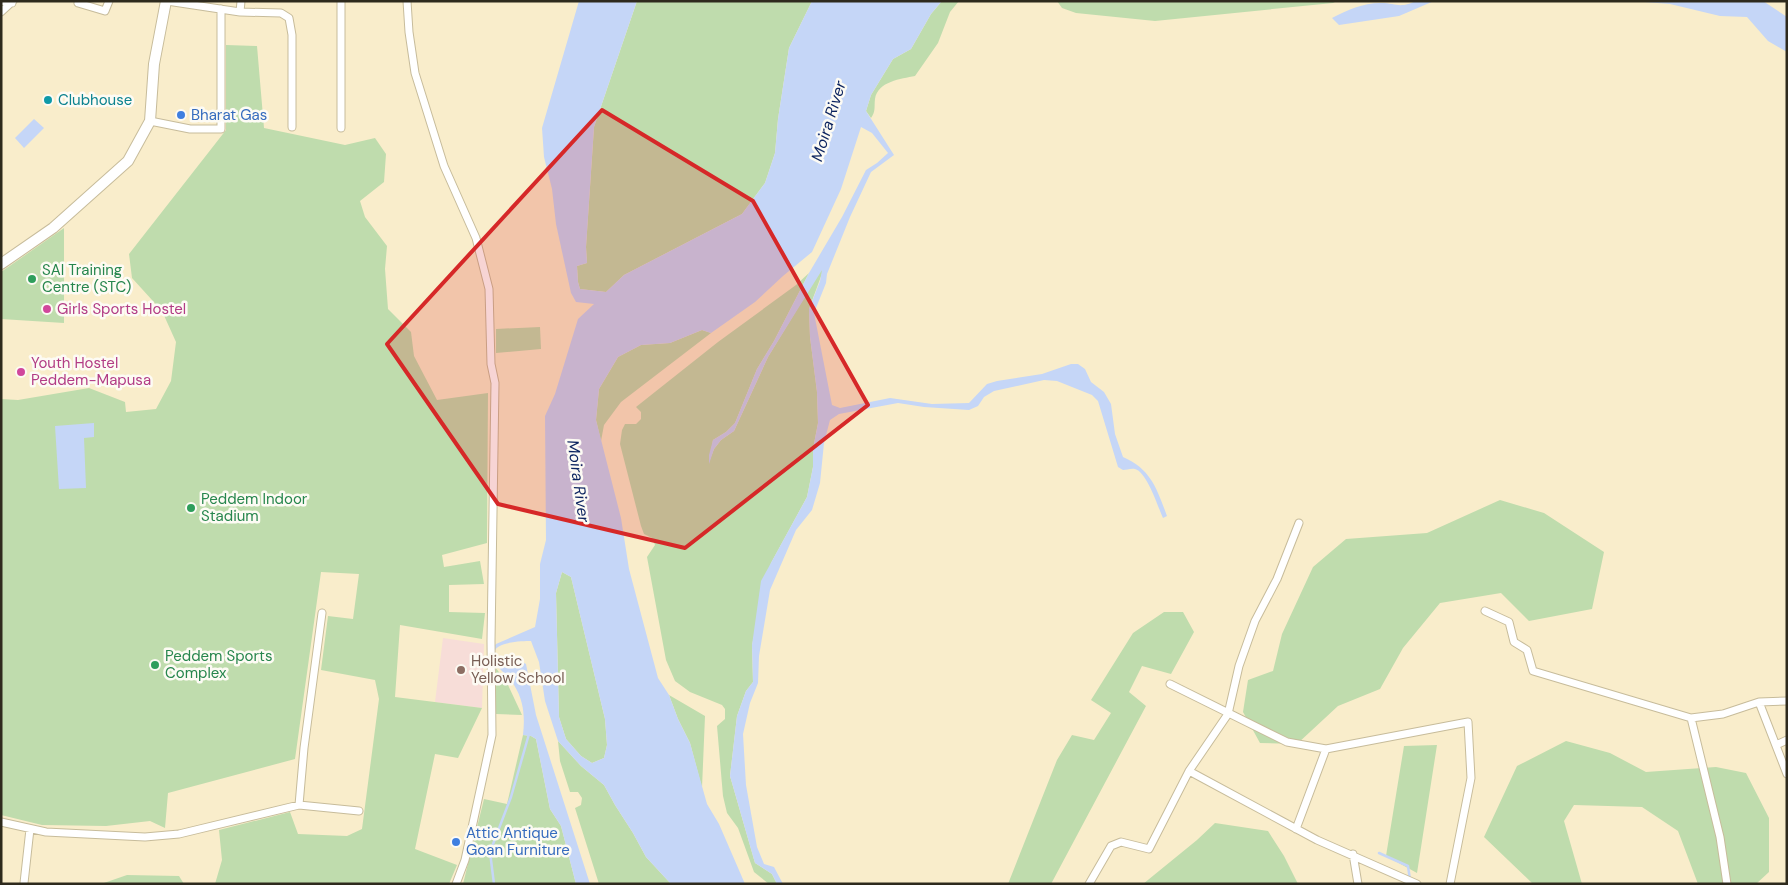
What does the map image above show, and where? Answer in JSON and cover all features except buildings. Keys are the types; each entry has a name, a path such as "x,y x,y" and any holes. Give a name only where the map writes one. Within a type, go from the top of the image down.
{"street":[{"path":"1,1 13,2"},
{"path":"79,1 78,3 105,11 108,1"},
{"path":"1,264 53,228 128,162 150,121 154,64 166,1 240,12 281,14 289,18 292,35 292,127"},
{"path":"240,12 241,1"},
{"path":"341,1 341,128"},
{"path":"407,1 415,74 444,166 476,238 489,289 491,364 495,383 491,641 492,735 465,860 456,884"},
{"path":"1,12 13,2"},
{"path":"150,121 190,129 221,129 220,9"},
{"path":"1089,884 1111,846 1120,842 1149,849 1189,771 1228,714 1239,666 1255,621 1276,579 1299,523"},
{"path":"1485,611 1509,622 1514,642 1527,650 1533,671 1691,718 1723,714 1759,702 1787,701"},
{"path":"299,804 304,748 322,613"},
{"path":"1170,684 1288,742 1326,749 1468,722 1471,778 1450,884"},
{"path":"1759,702 1787,774"},
{"path":"1691,718 1720,838 1727,884"},
{"path":"1776,745 1787,740"},
{"path":"1296,829 1326,749"},
{"path":"1189,771 1317,840 1353,854 1417,884"},
{"path":"1,822 46,832 146,837 179,834 299,804 359,811"},
{"path":"24,883 30,829"},
{"path":"1353,854 1358,884"}],"highlighted area":[{"path":"602,110 753,201 868,405 685,548 498,504 387,344"}],"shaded area":[{"name":"Holistic Yellow School","path":"443,638 484,644 482,708 435,702"}],"green space":[{"path":"637,1 812,1 789,48 778,119 775,153 765,183 742,214 624,275 606,292 580,289 577,266 587,263 586,247 594,127"},
{"path":"942,1 959,1 950,12 938,43 915,76 891,82 881,88 875,99 873,116 871,118 866,111 871,95 893,59 911,49 931,14"},
{"path":"1057,1 1337,1 1333,3 1155,21 1076,13 1062,8"},
{"path":"226,45 257,46 264,128 345,145 375,138 386,154 384,182 360,201 365,217 387,246 385,269 388,309 411,332 414,356 437,400 488,393 487,543 442,555 444,567 480,561 484,584 449,585 449,612 485,613 482,639 400,625 395,697 482,708 458,758 435,754 415,849 457,865 449,884 215,884 222,860 219,830 290,812 298,834 347,836 362,829 379,699 375,680 321,670 328,616 353,619 359,574 321,572 295,759 168,793 165,828 150,821 106,826 42,825 1,815 1,399 18,400 89,388 125,402 126,412 156,409 171,381 176,342 162,311 132,278 129,254 226,130"},
{"name":"SAI Training Centre (STC)","path":"64,228 64,323 1,319 1,272"},
{"path":"821,270 823,271 809,309 818,423 813,449 813,467 807,497 771,563 752,645 753,682 746,691 737,716 730,776 755,863 772,874 777,884 769,884 754,872 738,828 727,813 723,796 717,726 725,719 725,709 722,705 690,692 675,681 666,660 647,557 655,545 652,538 644,534 641,526 620,444 625,424 636,424 641,419 641,412 636,407 718,342 796,285 809,273 774,341 757,369 735,423 726,432 713,440 709,462 714,449 721,440 734,431 768,357"},
{"path":"540,327 541,349 496,353 496,329"},
{"path":"702,330 711,333 621,402 604,425 601,441 596,420 599,389 618,357 641,345 670,343"},
{"path":"1500,500 1544,513 1604,552 1592,609 1529,621 1501,593 1440,603 1403,648 1380,689 1338,706 1297,744 1260,743 1243,712 1248,680 1273,671 1282,634 1313,567 1346,539 1427,533"},
{"path":"562,572 571,577 605,719 607,745 604,758 592,763 581,756 566,739 559,717 556,593"},
{"path":"1164,612 1183,612 1194,632 1171,674 1142,666 1129,692 1146,706 1051,884 1008,884 1057,760 1072,735 1094,740 1111,713 1091,700 1133,633"},
{"path":"496,668 508,685 522,715 496,714"},
{"path":"669,695 705,716 702,788 690,743"},
{"path":"523,735 536,739 550,809 561,826 576,884 463,884 484,799 507,804"},
{"path":"558,741 581,766 604,785 646,857 671,884 599,884 575,808 581,805 582,798 578,792 570,792 560,761"},
{"path":"1566,741 1610,753 1646,772 1716,767 1746,773 1769,818 1769,872 1756,884 1698,884 1678,831 1642,807 1574,805 1564,821 1582,884 1533,884 1484,837 1517,766"},
{"path":"1437,745 1417,873 1386,856 1404,746"},
{"path":"1215,823 1268,831 1284,856 1298,884 1143,884"},
{"path":"127,875 179,876 184,884 101,884"}],"water":[{"name":"Moira River","path":"579,1 637,1 594,127 586,247 587,263 577,266 580,289 606,292 624,275 742,214 765,183 775,153 778,119 789,48 812,1 942,1 931,14 911,49 893,59 871,95 866,111 894,155 871,172 850,217 827,274 826,283 814,313 832,405 840,408 890,398 932,404 969,403 987,384 1042,374 1071,364 1078,364 1085,369 1091,382 1104,392 1111,404 1115,434 1123,457 1133,462 1147,474 1156,489 1167,516 1163,518 1144,476 1135,469 1123,470 1118,467 1098,401 1092,395 1057,381 1044,380 994,391 984,397 978,406 969,410 898,403 839,414 830,420 824,443 820,483 812,510 796,530 770,590 759,656 758,683 750,703 743,734 746,785 757,847 764,864 774,867 783,884 777,884 772,874 755,863 730,776 737,716 746,691 753,682 752,645 761,581 807,497 813,467 813,449 818,423 809,309 820,281 822,270 768,357 734,431 721,440 714,449 709,464 709,455 713,440 726,432 735,423 757,369 842,217 866,170 888,153 872,133 861,127 841,189 812,252 755,302 711,333 702,330 670,343 641,345 618,357 599,389 596,420 621,518 629,569 658,678 669,695 690,743 707,804 719,824 745,884 671,884 646,857 604,785 581,766 558,741 545,701 539,662 531,641 504,644 495,650 494,655 498,662 516,658 526,664 536,715 590,884 576,884 561,826 550,809 536,739 523,735 524,715 520,697 511,680 494,661 492,649 496,644 535,627 540,599 540,564 546,540 545,416 555,394 578,319 594,304 576,302 571,293 556,224 552,189 544,157 542,128","holes":["562,572 571,577 605,719 607,745 604,758 592,763 581,756 566,739 559,717 556,593"]},
{"path":"1416,1 1434,1 1399,16 1339,25 1332,18 1368,4 1401,5"},
{"path":"1632,1 1763,1 1787,17 1787,52 1768,41 1747,17 1720,16 1670,4"},
{"path":"34,119 44,128 24,148 15,138"},
{"path":"94,423 94,437 84,438 86,488 59,489 55,426"}],"waterway":[{"path":"494,884 490,852 511,797 529,734"},
{"path":"1379,853 1408,866 1410,880"}],"place":[{"name":"Clubhouse","path":"48,100"},
{"name":"Bharat Gas","path":"181,115"},
{"name":"SAI Training Centre (STC)","path":"32,279"},
{"name":"Girls Sports Hostel","path":"47,309"},
{"name":"Youth Hostel Peddem-Mapusa","path":"21,372"},
{"name":"Peddem Indoor Stadium","path":"191,508"},
{"name":"Peddem Sports Complex","path":"155,665"},
{"name":"Holistic Yellow School","path":"461,670"},
{"name":"Attic Antique Goan Furniture","path":"456,842"}]}
